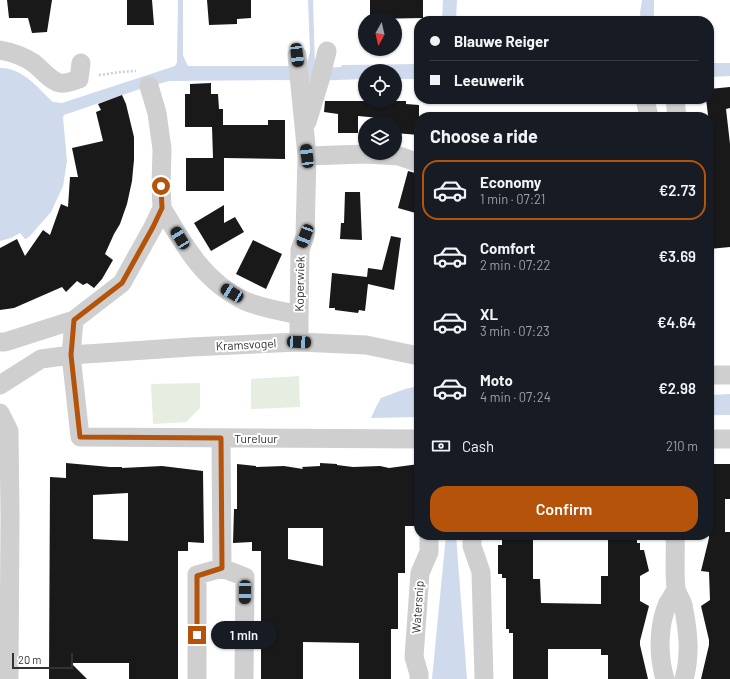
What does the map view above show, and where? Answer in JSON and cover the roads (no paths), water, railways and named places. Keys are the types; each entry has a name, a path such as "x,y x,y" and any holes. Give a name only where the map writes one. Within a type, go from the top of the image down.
{"street":[{"path":"0,50 24,57 53,80 60,83 67,82 80,71"},
{"name":"Koperwiek","path":"298,66 307,156 305,236 300,250 299,342"},
{"name":"Koperwiek","path":"304,131 323,66"},
{"path":"149,86 157,113 162,149 162,208 186,249 201,268 220,286 245,301 272,310 299,315"},
{"path":"307,156 358,154"},
{"path":"402,156 414,156"},
{"path":"402,157 414,161"},
{"path":"0,342 5,342 74,320 122,283 162,208"},
{"path":"71,355 74,320"},
{"name":"Kramsvogel","path":"0,385 41,359 71,355 299,342 366,345 414,355"},
{"name":"Tureluur","path":"71,355 80,437 414,439"},
{"path":"714,375 730,375"},
{"path":"0,413 10,431 5,515 9,679"},
{"path":"221,438 222,568"},
{"path":"714,439 730,439"},
{"name":"Watersnip","path":"419,679 414,657 420,573 429,552 429,540"},
{"path":"472,540 472,546 481,572 484,679"},
{"path":"675,540 676,590 682,603 689,643 688,659 684,679"},
{"path":"197,679 197,576 222,568 245,577 244,679"},
{"path":"665,679 661,663 660,638 662,624 668,604 676,590"}],"water":[{"path":"178,0 183,0 183,55 188,66 292,66 307,62 310,52 308,0 313,0 315,68 358,65 358,79 309,81 169,81 137,90 64,115 67,161 63,186 51,212 26,239 20,233 11,238 0,241 0,68 15,71 29,79 53,102 62,103 175,66 177,62"},
{"path":"443,0 457,0 456,16 442,16"},
{"path":"642,0 654,0 654,16 640,16"},
{"path":"714,63 730,63 730,76 714,77"},
{"path":"402,64 414,64 414,79 402,79"},
{"path":"414,387 414,417 371,418 381,398"},
{"path":"730,394 730,415 714,415 714,395"},
{"path":"446,540 456,540 467,679 432,679"}]}
